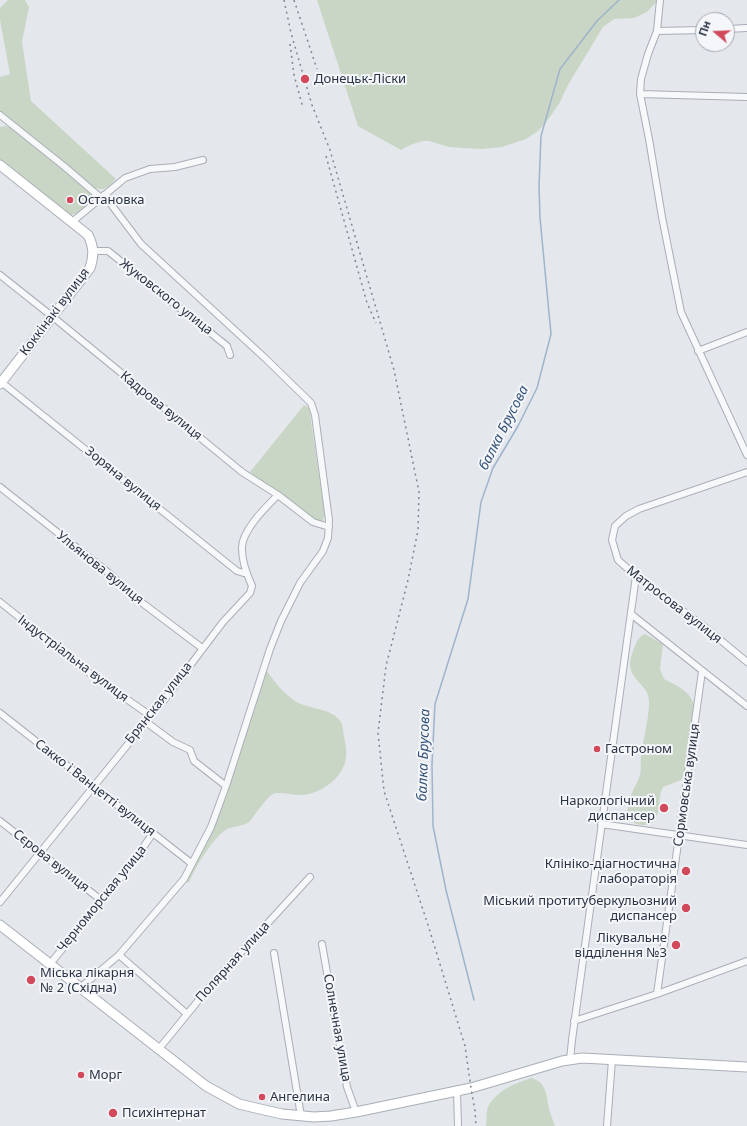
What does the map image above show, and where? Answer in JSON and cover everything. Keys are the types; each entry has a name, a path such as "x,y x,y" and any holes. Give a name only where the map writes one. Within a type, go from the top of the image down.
{"street":[{"path":"660,0 657,31 648,54 641,79 640,94 681,312 747,455"},
{"path":"735,29 747,28"},
{"path":"657,31 695,30"},
{"path":"640,94 747,97"},
{"path":"0,115 103,196 141,244 266,359 311,404 315,415 329,520 328,538 322,550 300,583 270,649 226,786 211,827 184,878 119,956 80,988"},
{"path":"0,165 72,222 125,178 150,169 175,167 203,160"},
{"name":"Коккінакі вулиця","path":"0,382 90,268 94,251 92,243 88,235 72,222"},
{"name":"Жуковского улица","path":"94,251 108,251 227,346 230,355"},
{"name":"Кадрова вулиця","path":"0,275 53,316 242,472 278,495 313,522 329,527"},
{"path":"698,351 747,332"},
{"name":"Зоряна вулиця","path":"0,382 237,571 247,574"},
{"name":"Матросова вулиця","path":"747,472 639,509 626,516 615,526 612,540 618,560 636,576 706,628 747,662"},
{"name":"Ульянова вулиця","path":"0,487 110,574 141,602 202,648"},
{"name":"Брянская улица","path":"0,902 146,722 148,714 164,700 202,648 223,622 250,593 252,586 247,574 242,548 247,531 258,516 278,495"},
{"path":"570,1060 574,1021 636,576"},
{"name":"Індустріальна вулиця","path":"0,602 86,670 148,714"},
{"path":"631,614 747,706"},
{"name":"Сормовська вулиця","path":"657,994 702,671"},
{"name":"Сакко і Ванцетті вулиця","path":"0,713 191,863"},
{"path":"146,722 173,742 190,750 194,761 226,786"},
{"name":"Сєрова вулиця","path":"0,821 101,900"},
{"path":"602,824 747,845"},
{"name":"Черноморская улица","path":"50,964 154,834"},
{"name":"Полярная улица","path":"158,1050 211,985 310,876"},
{"path":"0,925 206,1086 239,1104 282,1114 314,1117 356,1112 457,1091 562,1061 582,1058 747,1067"},
{"name":"Солнечная улица","path":"322,944 348,1087 356,1112"},
{"path":"274,953 301,1116"},
{"path":"119,956 187,1014"},
{"path":"574,1021 657,994 747,961"},
{"path":"607,1126 612,1060"},
{"path":"457,1091 458,1126"}],"green space":[{"path":"8,0 25,0 29,7 22,42 31,101 116,179 106,188 101,189 93,187 0,112 0,77 10,74 0,20 0,8"},
{"path":"317,0 658,0 647,12 634,18 614,19 603,27 568,85 559,104 538,131 526,139 502,147 482,149 449,147 429,141 423,141 410,145 401,150 358,126"},
{"path":"0,127 9,127 88,189 93,196 92,202 79,213 70,215 0,160"},
{"path":"304,405 309,408 325,516 322,521 319,522 313,520 250,472"},
{"path":"645,634 663,644 660,669 664,679 678,686 687,693 693,701 694,706 685,774 681,780 663,787 656,818 649,825 640,825 630,819 627,810 630,796 639,778 649,702 648,695 633,675 630,661 637,641"},
{"path":"266,670 283,691 295,701 326,711 337,717 343,727 346,750 344,765 336,778 324,788 310,794 303,795 273,794 248,823 227,829 217,838 205,853 189,883 186,881 189,874 211,834 222,808"},
{"path":"531,1078 540,1083 545,1090 555,1126 486,1126 488,1107 496,1096 506,1088"}],"waterway":[{"name":"балка Брусова","path":"474,1000 446,890 433,826 432,765 435,704 468,599 481,502 493,468 518,426 537,388 551,334 540,218 539,186 541,136 560,69 597,21 619,0"}],"railway":[{"path":"284,0 291,33 312,105 330,150 394,370 419,492 418,530 408,580 386,666 378,733 384,791 428,925 465,1046 476,1126"},
{"path":"294,0 317,69"},
{"path":"290,44 294,75 303,108"},
{"path":"326,156 367,303 376,323"}],"place":[{"name":"Донецьк-Ліски","path":"305,79"},
{"name":"Остановка","path":"70,200"},
{"name":"Гастроном","path":"597,749"},
{"name":"Наркологічний диспансер","path":"664,808"},
{"name":"Клініко-діагностична лабораторія","path":"686,871"},
{"name":"Міський протитуберкульозний диспансер","path":"686,908"},
{"name":"Лікувальне відділення №3","path":"676,945"},
{"name":"Міська лікарня № 2 (Східна)","path":"31,980"},
{"name":"Морг","path":"81,1075"},
{"name":"Ангелина","path":"262,1097"},
{"name":"Психінтернат","path":"113,1113"}]}
